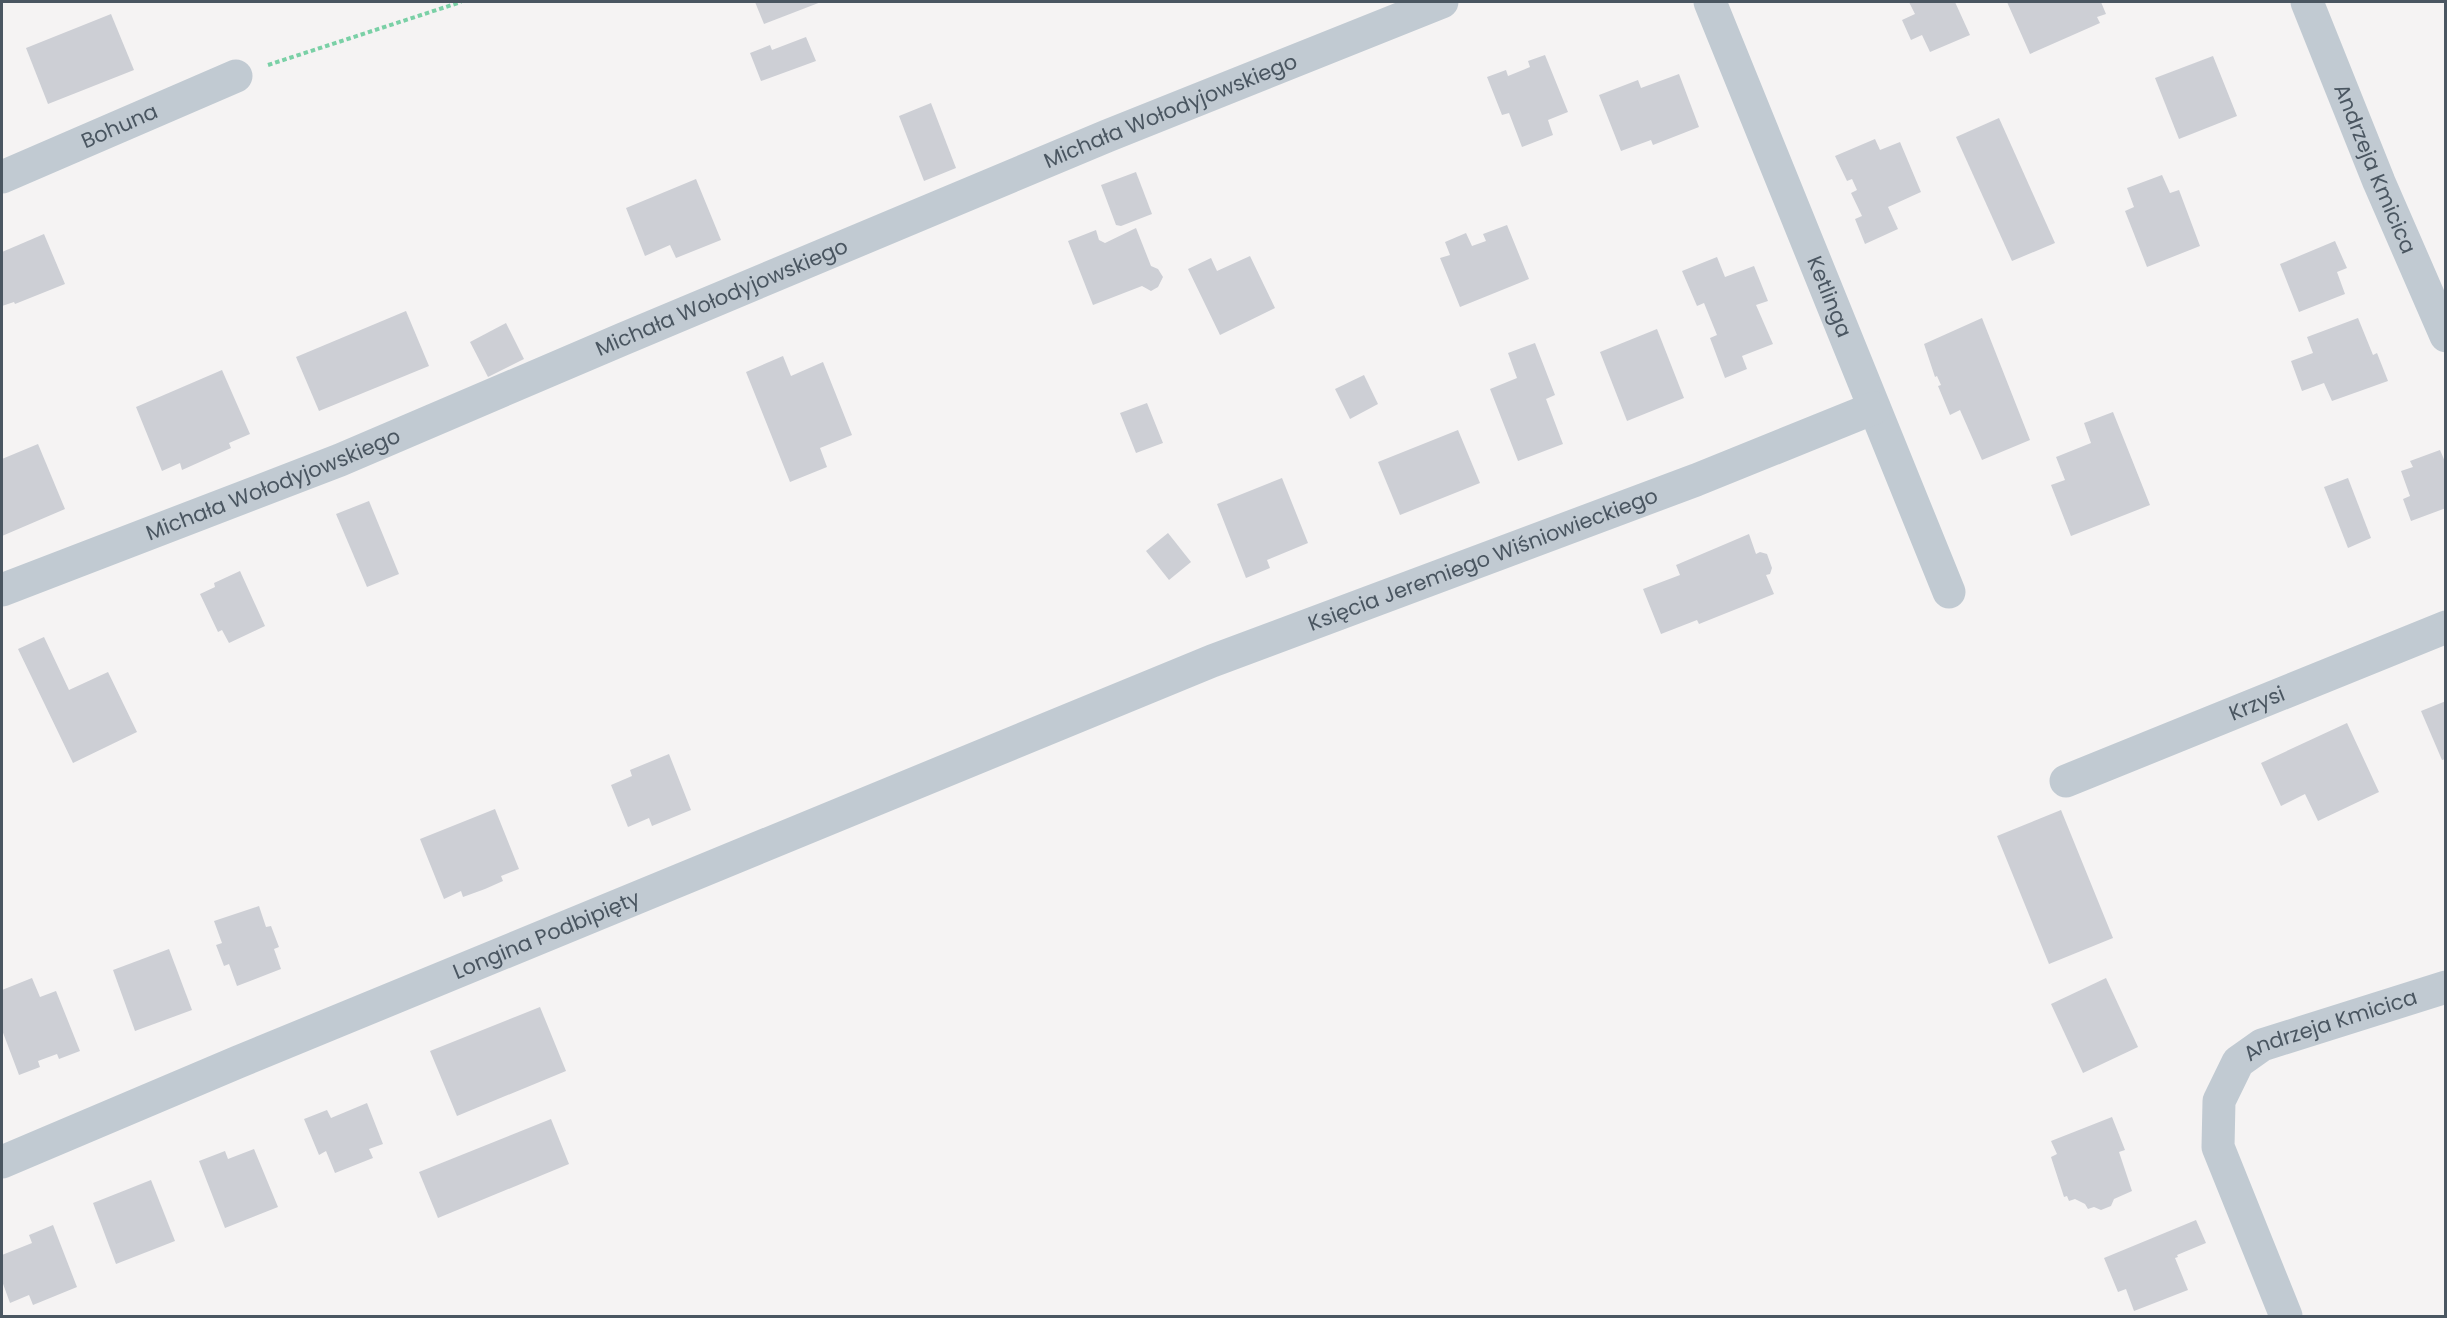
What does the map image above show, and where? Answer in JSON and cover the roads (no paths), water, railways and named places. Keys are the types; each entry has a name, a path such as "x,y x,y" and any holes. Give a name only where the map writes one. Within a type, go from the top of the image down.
{"street":[{"name":"Michała Wołodyjowskiego","path":"2,590 340,460 1107,136 1442,2"},
{"name":"Ketlinga","path":"1710,2 1948,592"},
{"name":"Andrzeja Kmicica","path":"2307,2 2379,182 2445,336"},
{"name":"Bohuna","path":"2,177 236,76"},
{"name":"Księcia Jeremiego Wiśniowieckiego","path":"1092,712 1212,661 1696,480 1874,408"},
{"name":"Krzysi","path":"2066,781 2445,627"},
{"name":"Longina Podbipięty","path":"2,1162 238,1062 1092,712"},
{"name":"Andrzeja Kmicica","path":"2286,1317 2218,1147 2219,1101 2238,1062 2262,1045 2445,987"}]}
